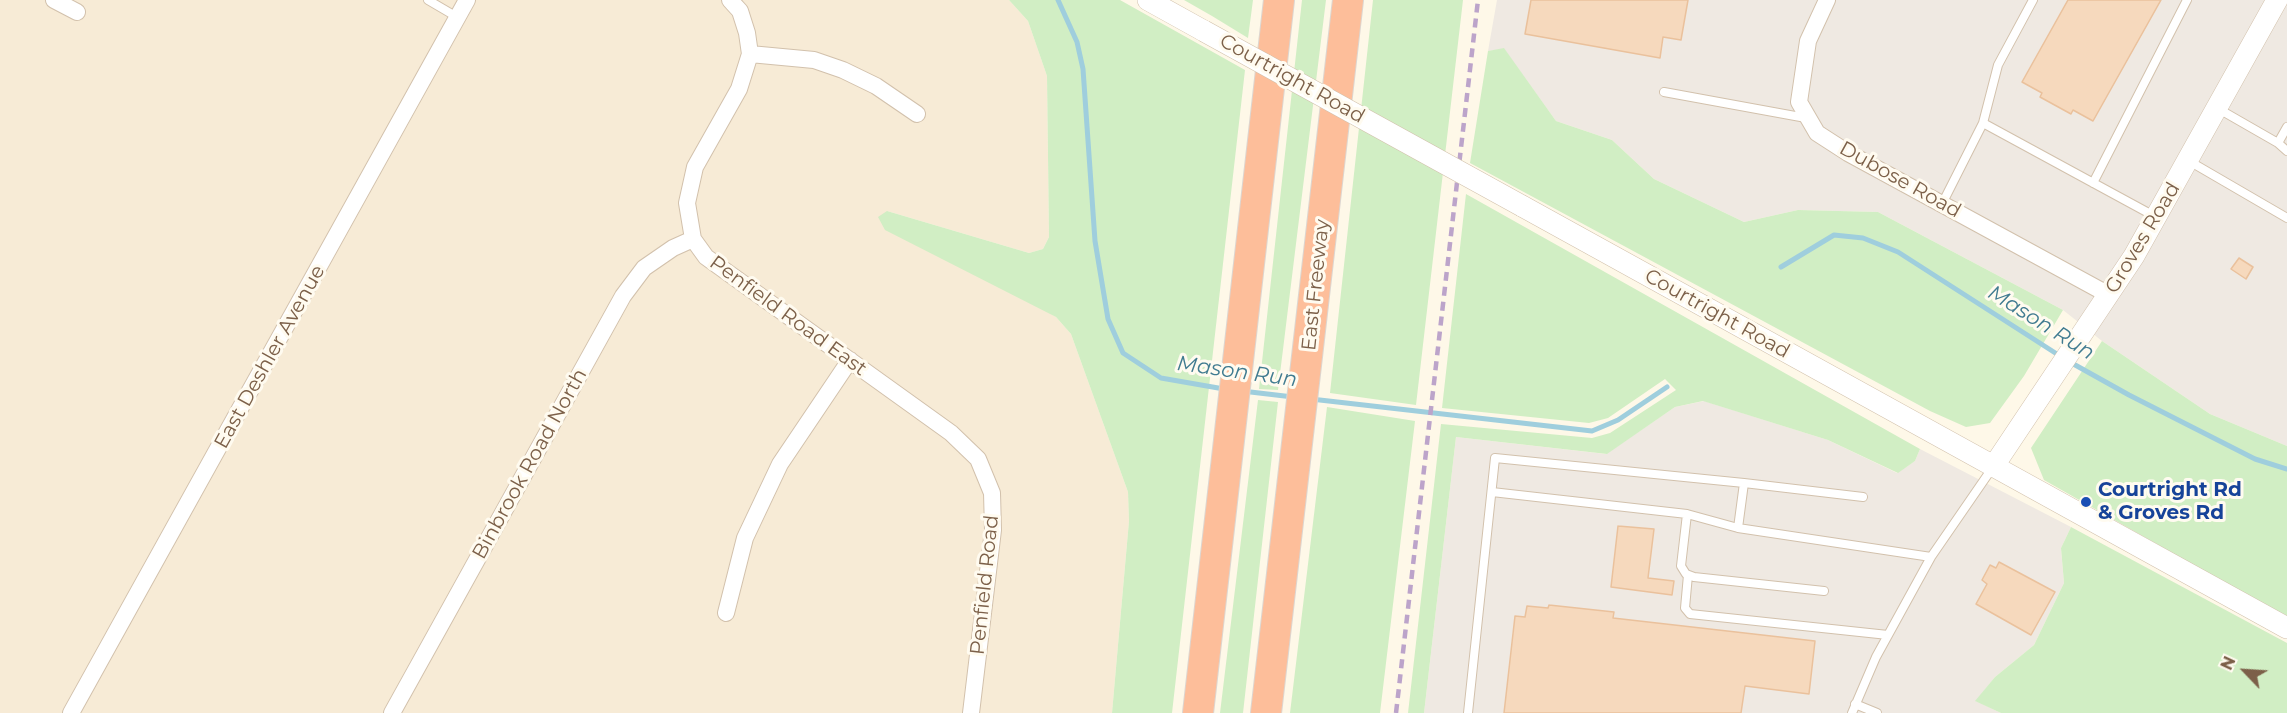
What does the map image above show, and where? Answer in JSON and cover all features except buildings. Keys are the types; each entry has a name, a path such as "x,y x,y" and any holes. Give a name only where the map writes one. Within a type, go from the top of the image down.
{"highway":[{"path":"1198,713 1242,343 1279,0"},
{"name":"East Freeway","path":"1266,713 1348,0"}],"street":[{"path":"54,0 77,12"},
{"name":"East Deshler Avenue","path":"71,713 466,0"},
{"name":"Penfield Road East","path":"730,0 740,11 747,33 750,54 739,89 695,167 687,203 693,239 706,257 951,433 978,459"},
{"name":"Courtright Road","path":"1148,0 2287,628"},
{"path":"1806,118 1799,102 1803,67 1808,41 1827,0"},
{"name":"Groves Road","path":"1993,466 2073,349 2156,217 2277,0"},
{"path":"750,54 814,60 843,70 876,86 917,114"},
{"name":"Dubose Road","path":"1806,118 1816,133 1848,153 2109,294"},
{"name":"Binbrook Road North","path":"392,713 623,296 644,268 673,248 693,239"},
{"path":"726,613 745,538 780,464 850,360"},
{"name":"Penfield Road","path":"971,713 993,530 992,493 978,459"}],"lane":[{"path":"428,0 457,17"},
{"path":"1942,204 1983,123 1998,65 2033,0"},
{"path":"2093,183 2187,0"},
{"path":"1664,92 1806,118"},
{"path":"2217,108 2278,143 2287,151"},
{"path":"1983,123 2156,217"},
{"path":"2278,143 2287,127"},
{"path":"2188,161 2287,218"},
{"path":"1468,713 1495,458 1744,483 1863,498"},
{"path":"1851,713 1888,635 1931,557 1993,466"},
{"path":"1738,528 1744,483"},
{"path":"1492,492 1686,514 1738,528 1931,557"},
{"path":"1686,514 1681,566 1688,575 1685,608 1690,614 1888,635"},
{"path":"1688,575 1824,591"},
{"path":"1856,704 1877,713"}],"shaded area":[{"path":"0,0 1009,0 1028,21 1047,76 1049,237 1043,249 1029,253 887,211 1056,317 1071,334 1128,492 1129,521 1112,713 0,713"},
{"path":"1497,0 2287,0 2287,446 2210,414 2102,341 2063,310 1878,212 1798,210 1744,222 1654,179 1612,140 1556,121 1504,49 1488,51"},
{"path":"1704,401 1828,440 1897,473 1915,461 1920,449 2071,527 2061,548 2064,583 2034,645 1995,677 1976,701 2001,713 1424,713 1456,437 1606,454 1675,407"}],"green space":[{"path":"1009,0 1120,0 1245,70 1172,713 1112,713 1129,521 1128,492 1071,334 1056,317 885,230 878,217 887,211 1029,253 1043,249 1049,237 1047,76 1028,21"},
{"path":"1184,0 1253,0 1248,38 1212,16"},
{"path":"1302,0 1326,0 1278,390 1259,389"},
{"path":"1373,0 1463,0 1416,405 1330,393"},
{"path":"1504,48 1556,121 1612,140 1654,179 1744,222 1798,210 1878,212 2063,310 2024,376 1990,423 1966,427 1930,411 1470,163 1488,51"},
{"path":"1466,194 1920,449 1915,461 1898,473 1828,440 1703,401 1675,407 1607,454 1456,437 1424,713 1408,713 1441,424 1592,438 1610,433 1676,390 1665,379 1608,418 1589,423 1442,408"},
{"path":"2102,341 2210,414 2287,446 2287,618 2044,480 2031,448"},
{"path":"1258,400 1278,402 1243,713 1220,713"},
{"path":"1327,407 1415,421 1380,713 1290,713"},
{"path":"2071,527 2287,643 2287,713 2001,713 1975,701 1995,677 2034,645 2064,583 2061,548"}],"waterway":[{"name":"Mason Run","path":"1058,0 1077,42 1083,69 1095,241 1108,319 1123,353 1161,378 1224,389"},
{"name":"Mason Run","path":"1781,267 1834,235 1863,238 1898,252 2060,356"},
{"name":"Mason Run","path":"2068,361 2255,459 2287,469"},
{"name":"Mason Run","path":"1311,399 1592,431 1618,420 1667,387"},
{"name":"Mason Run","path":"1242,391 1293,397"}],"railway":[{"path":"1396,713 1478,0"}],"place":[{"name":"Courtright Rd & Groves Rd","path":"2086,502"}]}
